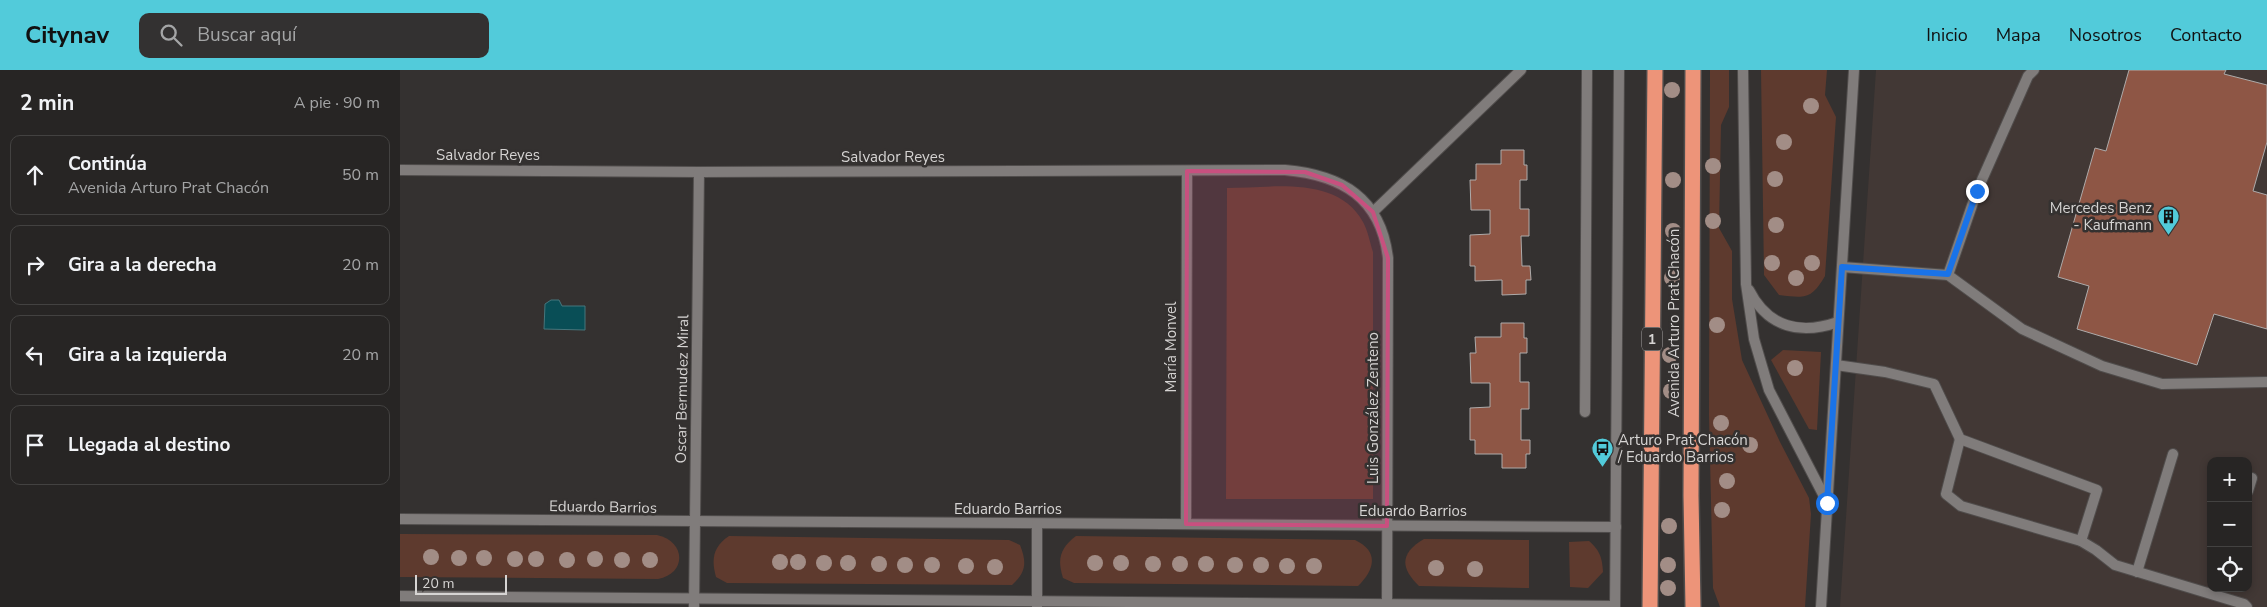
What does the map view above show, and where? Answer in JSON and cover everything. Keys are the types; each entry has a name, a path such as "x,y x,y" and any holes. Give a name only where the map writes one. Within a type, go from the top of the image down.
{"highway":[{"name":"Avenida Arturo Prat Chacón","path":"1650,607 1655,70"},
{"name":"Avenida Arturo Prat Chacón","path":"1693,70 1691,496 1693,607"}],"street":[{"path":"1373,212 1521,70"},
{"path":"1585,412 1587,70"},
{"path":"400,596 694,603 1614,606 1619,70"},
{"path":"1743,70 1746,284 1754,339 1769,390 1827,503"},
{"path":"1820,607 1854,70"},
{"path":"1948,274 1977,191 2028,76 2034,70"},
{"name":"Salvador Reyes","path":"400,170 1305,172 1342,185 1354,192 1373,212"},
{"name":"María Monvel","path":"1186,524 1187,171"},
{"name":"Oscar Bermudez Miral","path":"694,603 699,172"},
{"name":"Luis González Zenteno","path":"1373,212 1384,234 1388,258 1387,606"},
{"path":"1842,267 1948,274 2022,329 2102,366 2162,384 2267,382"},
{"path":"1746,284 1764,312 1778,322 1794,328 1809,329 1838,322"},
{"path":"1836,364 1885,372 1934,384 1960,439 1946,494 1961,506 2081,542 2096,550 2115,566 2207,590"},
{"path":"1960,439 2098,490 2081,542"},
{"path":"2137,572 2173,454"},
{"name":"Eduardo Barrios","path":"400,519 1616,527"},
{"path":"1037,524 1037,604"},
{"path":"2217,592 2247,607"}],"highlighted area":[{"path":"1187,171 1305,172 1342,185 1373,212 1388,258 1387,526 1186,524"}],"shaded area":[{"path":"1710,70 1729,70 1729,107 1721,125 1719,228 1732,251 1732,299 1742,360 1780,442 1809,498 1811,514 1805,607 1720,607 1713,588 1709,415"},
{"path":"1761,70 1827,70 1825,95 1836,117 1825,276 1816,290 1801,297 1779,295 1764,275"},
{"path":"1876,70 2267,70 2267,607 1840,607"},
{"path":"1283,186 1302,187 1320,191 1337,197 1351,207 1365,226 1373,252 1373,499 1226,499 1227,188"},
{"path":"1783,350 1821,352 1817,430 1809,429 1771,360"},
{"path":"400,534 657,535 667,538 673,544 678,550 679,557 674,571 658,579 400,577"},
{"path":"729,536 1009,540 1020,545 1024,557 1024,567 1020,576 1012,585 727,583 716,577 714,559 717,549"},
{"path":"1076,536 1355,540 1368,550 1372,562 1368,574 1358,586 1074,583 1063,578 1060,560 1066,545"},
{"path":"1424,539 1529,540 1529,588 1419,586 1408,573 1405,561 1410,550"},
{"path":"1589,541 1600,555 1603,572 1588,588 1570,587 1569,542"}],"water":[{"path":"551,300 559,300 562,306 585,306 585,330 544,329 545,304"}],"building":[{"name":"Mercedes Benz - Kaufmann","path":"2129,70 2226,70 2224,74 2267,85 2267,142 2253,191 2267,195 2267,329 2214,314 2197,365 2077,329 2089,286 2058,277 2095,148 2106,151"},
{"path":"1501,150 1524,150 1524,165 1527,165 1527,180 1520,180 1520,209 1529,209 1529,236 1521,236 1522,266 1530,266 1531,280 1526,280 1526,294 1502,295 1502,280 1475,281 1475,266 1470,266 1470,235 1490,234 1490,210 1471,210 1470,180 1476,180 1476,164 1501,164"},
{"path":"1501,323 1524,323 1524,338 1527,338 1527,353 1520,353 1520,382 1529,382 1529,409 1521,409 1521,440 1530,440 1530,454 1526,454 1526,468 1502,468 1502,454 1475,454 1475,440 1470,440 1470,408 1490,407 1490,383 1471,383 1470,353 1476,353 1475,337 1501,337"}],"place":[{"name":"Mercedes Benz - Kaufmann","path":"2168,236"},
{"name":"Arturo Prat Chacón / Eduardo Barrios","path":"1602,468"}],"route":[{"path":"1827,503 1842,267 1892,272 1948,274 1977,191"}]}
